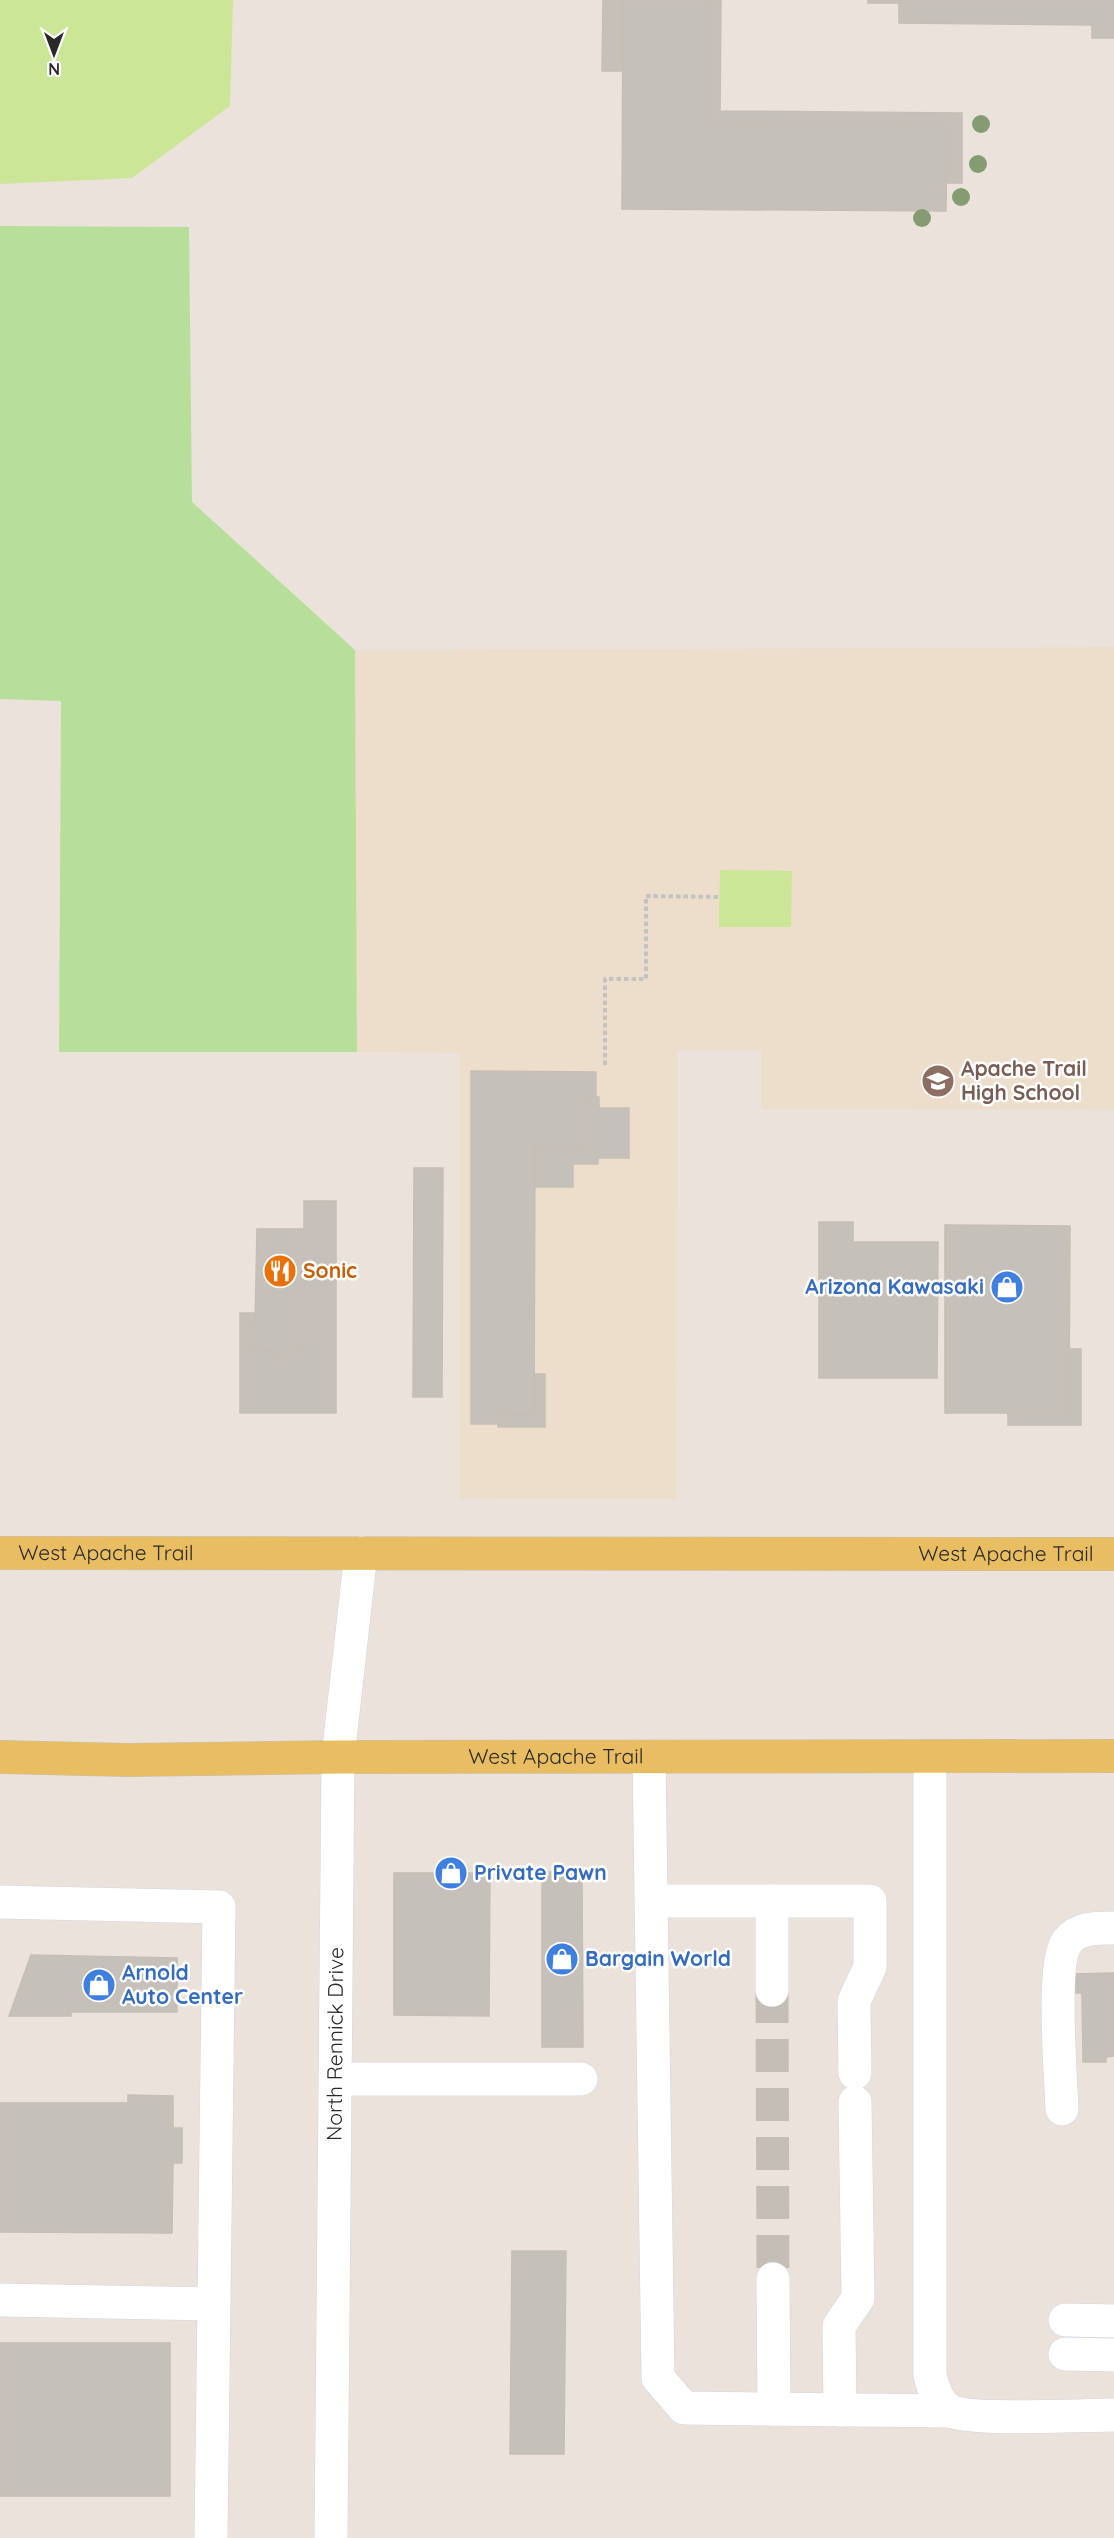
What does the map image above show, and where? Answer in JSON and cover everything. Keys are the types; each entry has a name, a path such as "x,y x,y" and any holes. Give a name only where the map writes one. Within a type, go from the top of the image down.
{"main road":[{"name":"West Apache Trail","path":"0,1553 1114,1554"},
{"name":"West Apache Trail","path":"0,1757 128,1760 338,1757 1114,1756"}],"street":[{"name":"North Rennick Drive","path":"331,2538 338,1757 361,1553"},
{"path":"649,1757 658,2379 684,2408 950,2411 974,2415 1114,2415"},
{"path":"930,1757 930,2376 936,2396 950,2411"},
{"path":"652,1901 870,1901 870,1967 854,2001 858,2298 839,2326 840,2410"},
{"path":"772,1901 772,1990"},
{"path":"0,1902 219,1907 211,2538"},
{"path":"1062,2109 1059,1965 1067,1942 1089,1928 1114,1928"},
{"path":"336,2079 581,2079"},
{"path":"773,2279 774,2409"},
{"path":"0,2300 213,2304"},
{"path":"1065,2320 1114,2321"},
{"path":"1065,2354 1114,2355"}],"path":[{"path":"605,1065 605,979 646,979 646,896 720,897"}],"shaded area":[{"name":"Apache Trail High School","path":"1114,647 1114,1110 761,1109 761,1050 677,1050 676,1499 460,1498 460,1053 357,1052 355,650"}],"green space":[{"path":"0,0 233,0 230,106 132,178 0,184"},
{"path":"0,226 189,227 192,502 355,650 357,1052 59,1052 61,701 0,699"},
{"path":"720,870 792,871 791,927 719,927"}],"building":[{"path":"603,0 623,0 623,71 602,71"},
{"path":"623,0 707,0 706,124 947,125 946,211 622,209"},
{"path":"707,0 721,0 720,111 962,113 962,183 946,183 947,125 706,124"},
{"path":"868,0 899,0 899,3 868,3"},
{"path":"899,0 1114,0 1114,38 1092,38 1092,25 899,23"},
{"path":"471,1071 596,1072 596,1097 584,1097 584,1148 535,1147 534,1415 498,1414 498,1424 471,1424"},
{"path":"584,1097 599,1097 599,1108 629,1108 629,1158 598,1158 598,1164 573,1164 573,1187 534,1187 535,1147 584,1148"},
{"path":"414,1168 443,1168 442,1397 413,1397"},
{"path":"304,1201 336,1201 336,1413 240,1413 240,1313 255,1313 255,1324 248,1324 248,1350 273,1351 273,1360 288,1360 288,1349 304,1349"},
{"path":"819,1222 853,1222 853,1242 938,1242 937,1378 819,1378"},
{"name":"Arizona Kawasaki","path":"945,1225 1070,1226 1069,1413 945,1413"},
{"name":"Sonic","path":"257,1229 304,1229 304,1349 288,1349 288,1360 273,1360 273,1351 248,1350 248,1324 255,1324"},
{"path":"1069,1349 1081,1349 1081,1425 1008,1425 1008,1413 1069,1413"},
{"path":"534,1374 545,1374 545,1427 498,1427 498,1414 534,1415"},
{"name":"Bargain World","path":"542,1872 582,1872 583,2047 542,2047"},
{"path":"394,1873 490,1873 489,2016 394,2015"},
{"name":"Arnold Auto Center","path":"31,1955 177,1958 177,2012 71,2012 71,2016 9,2016"},
{"path":"1114,1973 1114,2056 1106,2057 1106,2062 1083,2062 1082,1993 1073,1993 1072,1974"},
{"path":"128,2095 173,2096 173,2128 182,2128 182,2163 173,2163 172,2233 0,2232 0,2103 128,2103"},
{"path":"512,2251 566,2251 564,2454 510,2454"},
{"path":"0,2343 170,2343 170,2496 0,2496"}],"tunnel":[{"path":"772,1990 773,2279"}],"place":[{"name":"Apache Trail High School","path":"938,1081"},
{"name":"Sonic","path":"280,1271"},
{"name":"Arizona Kawasaki","path":"1007,1287"},
{"name":"Private Pawn","path":"451,1873"},
{"name":"Bargain World","path":"562,1959"},
{"name":"Arnold Auto Center","path":"99,1985"}]}
